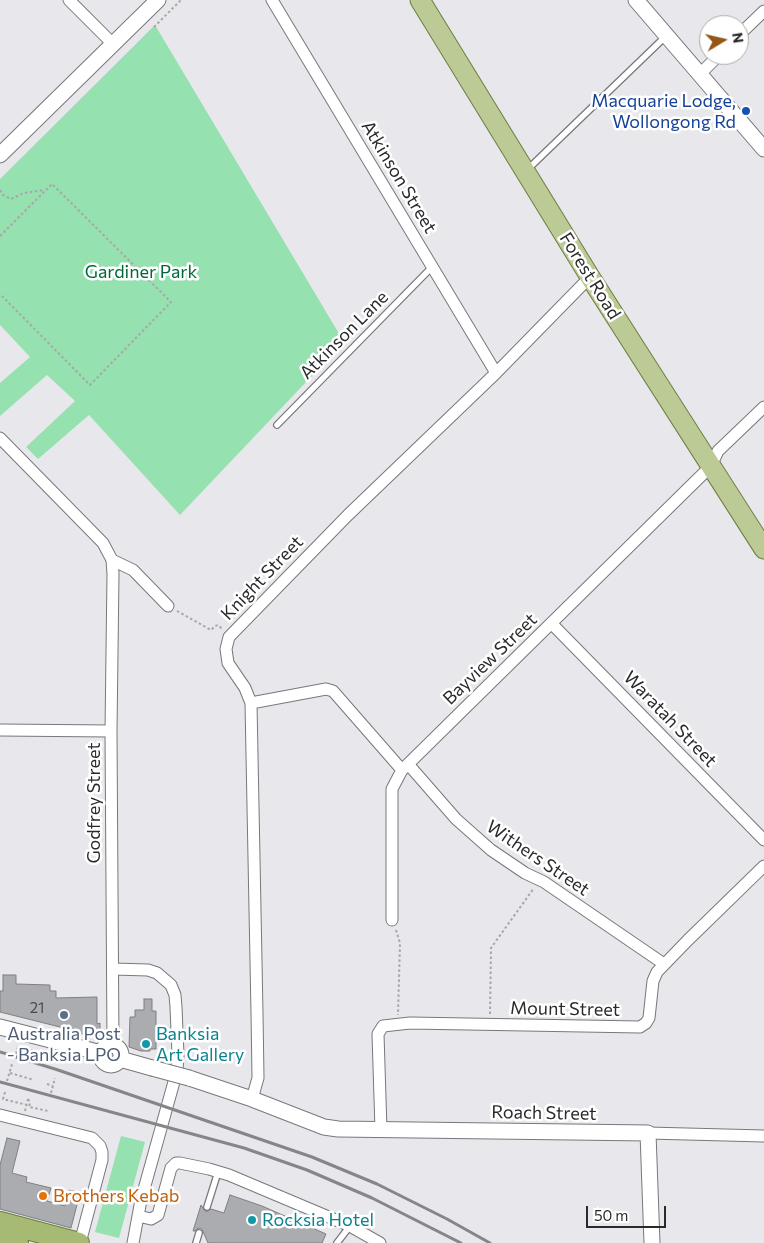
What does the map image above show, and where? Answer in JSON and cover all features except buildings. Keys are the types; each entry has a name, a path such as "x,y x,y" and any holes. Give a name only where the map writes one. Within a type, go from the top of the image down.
{"highway":[{"path":"0,1222 80,1243"},
{"path":"0,1238 18,1243"}],"main road":[{"name":"Forest Road","path":"420,0 590,277 764,549"}],"street":[{"path":"69,0 113,44"},
{"path":"0,155 158,0"},
{"name":"Atkinson Street","path":"272,0 496,373"},
{"path":"636,0 764,149"},
{"path":"749,25 764,11"},
{"path":"700,74 709,65"},
{"name":"Knight Street","path":"252,1099 258,1078 258,1013 250,704 245,688 228,663 226,649 229,637 348,516 496,373 590,277"},
{"name":"Bayview Street","path":"392,920 392,789 405,767 711,466 718,451 764,407"},
{"path":"0,438 103,543 112,560 132,570 168,606"},
{"name":"Godfrey Street","path":"111,1053 113,969 111,731 114,574 112,560"},
{"name":"Waratah Street","path":"552,624 764,840"},
{"name":"Withers Street","path":"250,704 326,689 333,691 464,828 491,850 525,873 540,880 664,964"},
{"path":"0,730 111,731"},
{"name":"Mount Street","path":"381,1130 378,1034 383,1026 410,1023 640,1027 649,1018 654,977 664,964 764,866"},
{"path":"113,969 148,970 157,973 171,985 176,1007 177,1070 162,1120 133,1243"},
{"name":"Roach Street","path":"0,1027 111,1053 152,1068 252,1099 324,1127 351,1130 764,1136"},
{"path":"0,1115 92,1138 100,1146 102,1160 80,1243"},
{"path":"648,1133 652,1243"},
{"path":"138,1216 151,1219 158,1215 171,1168 176,1163 184,1163 218,1172 350,1226 380,1243"}],"lane":[{"path":"525,172 666,35"},
{"name":"Atkinson Lane","path":"277,425 433,266"},
{"path":"207,1207 218,1172"},
{"path":"337,1243 350,1226"},
{"path":"196,1243 199,1233"}],"path":[{"path":"154,27 181,0"},
{"path":"0,190 3,195 11,199 44,190 52,184 171,302 90,385 0,294"},
{"path":"0,236 42,195 44,190"},
{"path":"168,606 211,630 215,626"},
{"path":"490,1024 490,948 540,880"},
{"path":"392,920 400,942 398,1025"},
{"path":"16,1054 18,1047 41,1053"},
{"path":"42,1048 39,1059 43,1057 44,1053 60,1058"},
{"path":"42,1062 44,1054 48,1054"},
{"path":"7,1081 12,1064"},
{"path":"10,1074 34,1080"},
{"path":"51,1093 55,1078"},
{"path":"47,1084 54,1086"},
{"path":"4,1092 3,1099 27,1105"},
{"path":"25,1111 28,1099 29,1107 48,1111"},
{"path":"32,1100 30,1106 35,1108"}],"green space":[{"name":"Gardiner Park","path":"155,25 344,342 180,515 89,415 38,459 26,447 75,401 47,375 0,416 0,383 30,357 0,325 0,179"},
{"path":"121,1136 145,1142 119,1238 95,1232"}],"railway":[{"path":"0,1052 312,1157 377,1184 490,1243"},
{"path":"0,1082 244,1148 307,1170 372,1198 461,1243"}],"place":[{"name":"Macquarie Lodge, Wollongong Rd","path":"746,111"},
{"name":"Australia Post - Banksia LPO","path":"64,1015"},
{"name":"Banksia Art Gallery","path":"146,1044"},
{"name":"Brothers Kebab","path":"43,1196"},
{"name":"Rocksia Hotel","path":"252,1220"}]}
